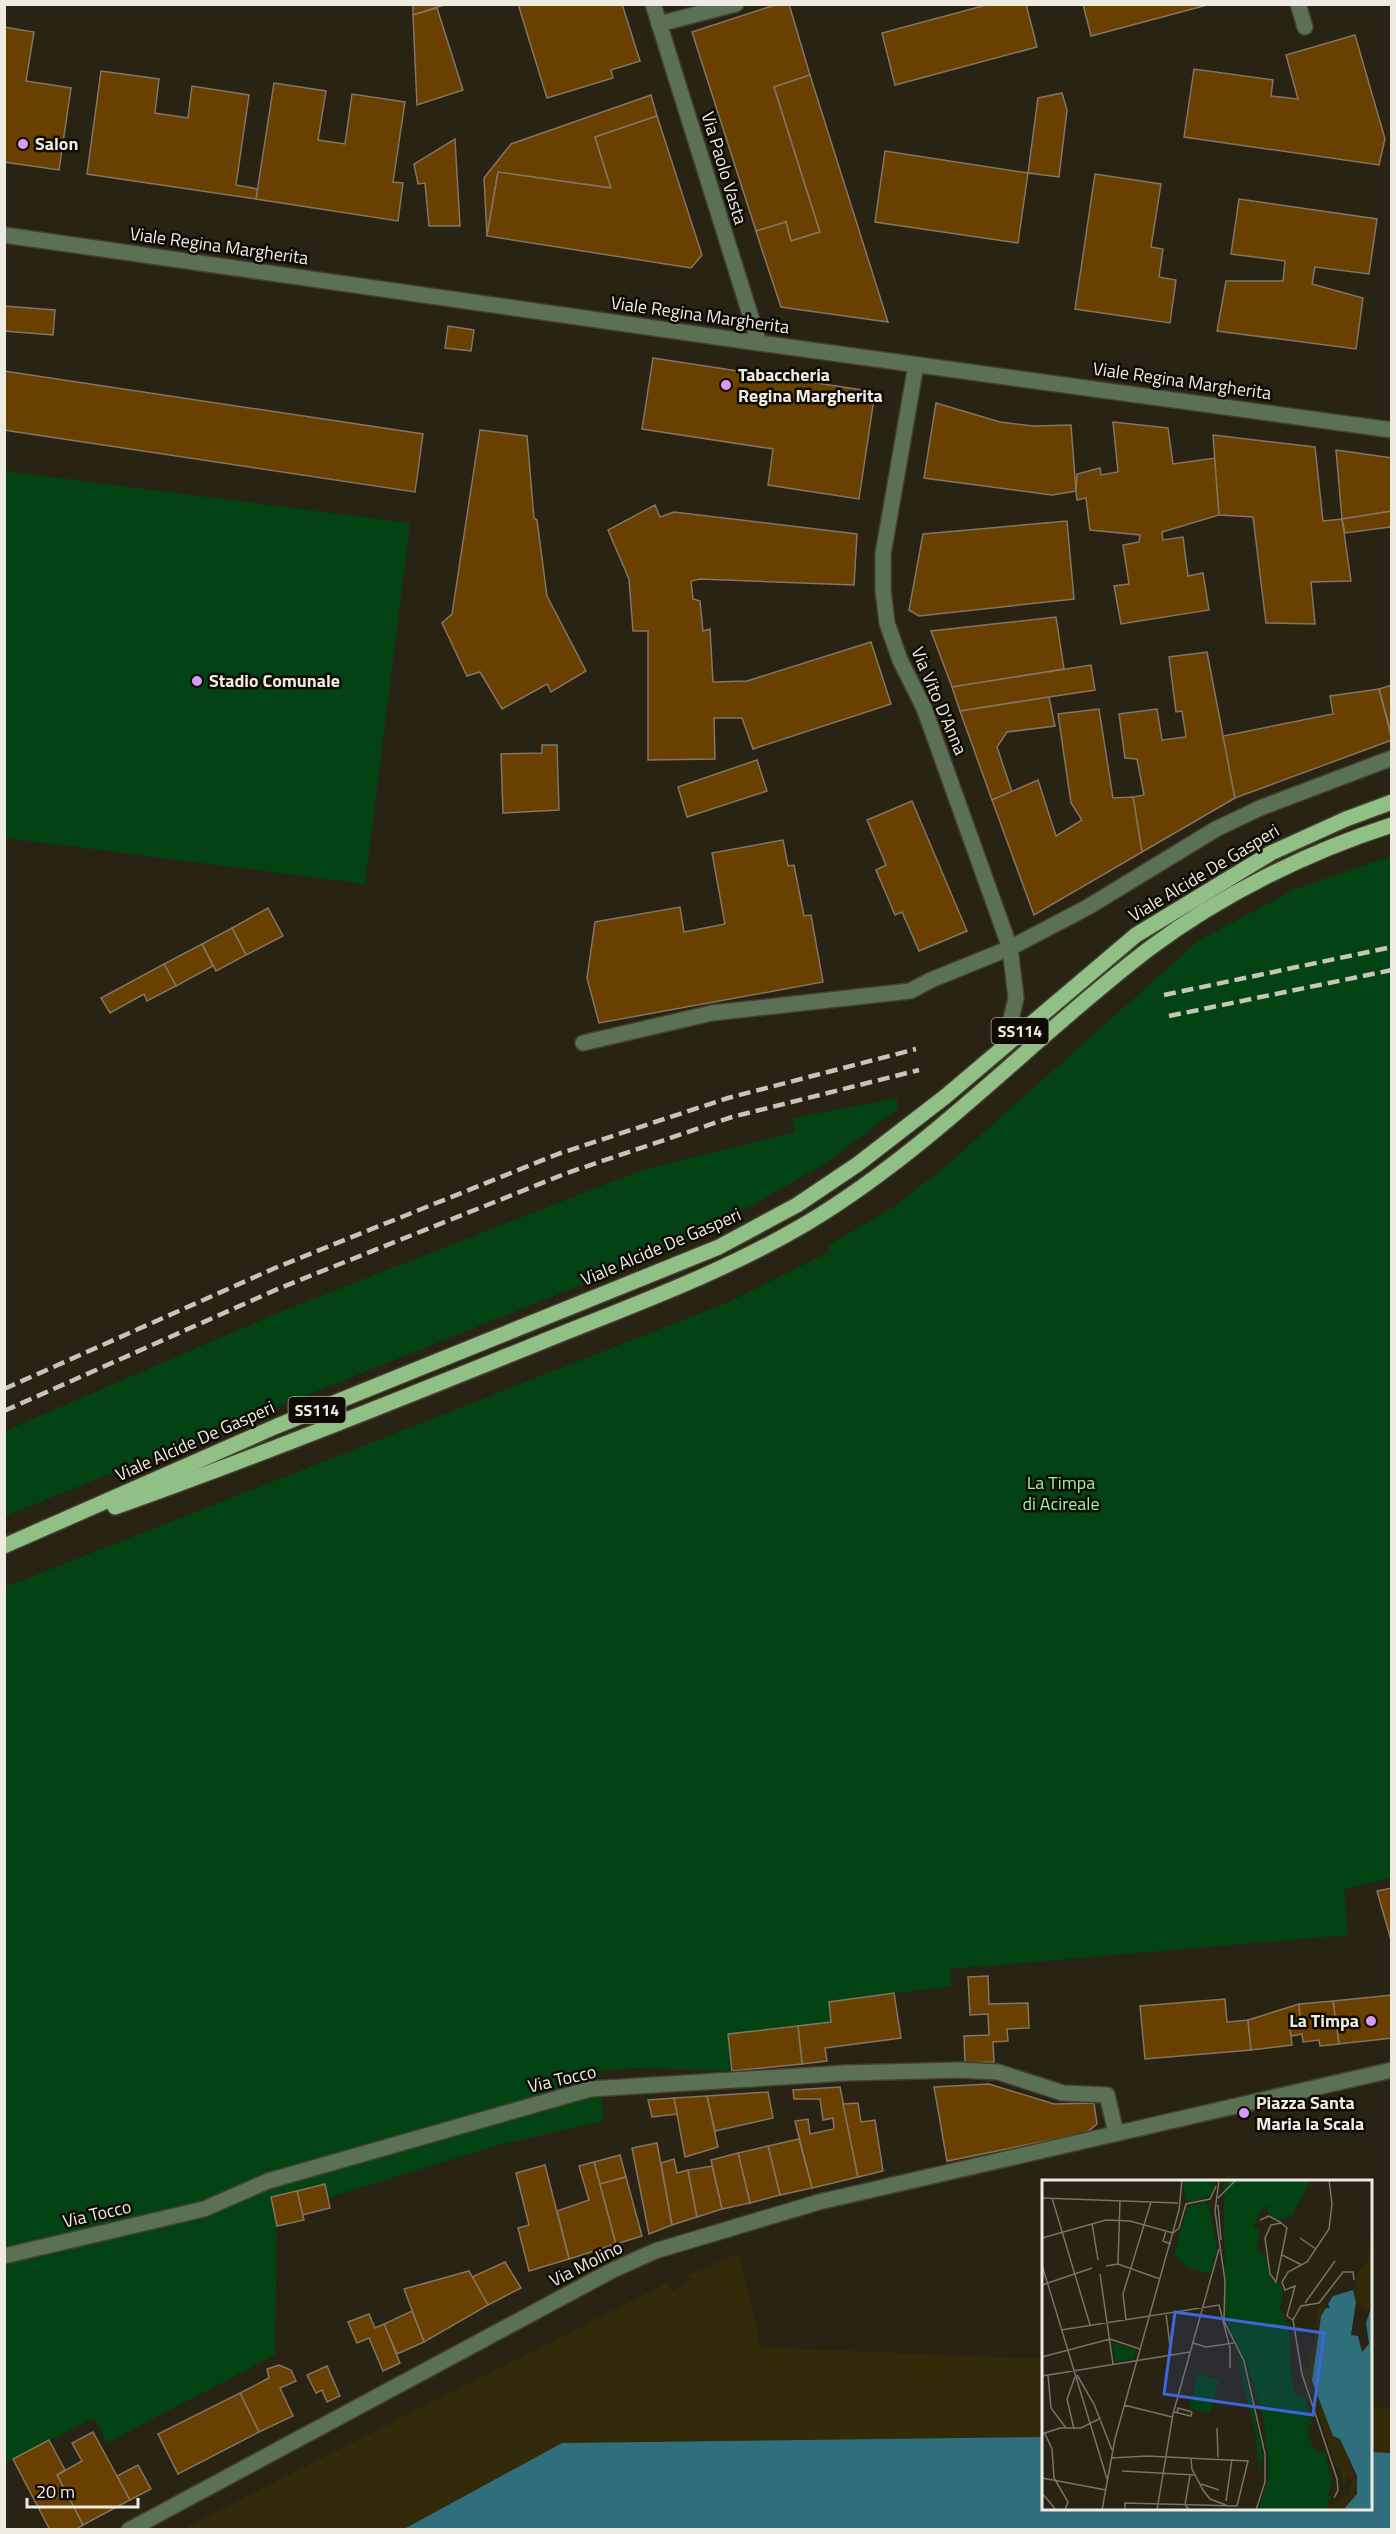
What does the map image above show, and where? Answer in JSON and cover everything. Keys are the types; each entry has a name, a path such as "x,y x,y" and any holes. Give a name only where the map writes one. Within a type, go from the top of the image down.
{"main road":[{"name":"Viale Alcide De Gasperi","path":"4,1546 277,1426 719,1247 797,1205 866,1158 946,1096 1136,935 1271,853 1346,819 1392,802"},
{"name":"Viale Alcide De Gasperi","path":"4,1546 286,1445 732,1264 808,1222 871,1180 963,1110 1151,948 1198,916 1281,870 1354,837 1392,825"}],"street":[{"name":"Via Paolo Vasta","path":"653,4 759,343"},
{"path":"659,24 736,4"},
{"path":"1298,4 1305,27"},
{"name":"Viale Regina Margherita","path":"4,235 916,365 1392,429"},
{"name":"Via Vito D'Anna","path":"916,365 883,554 883,590 887,623 900,660 924,708 1010,948 1016,998 1005,1045"},
{"name":"Viale Alcide De Gasperi","path":"583,1043 712,1013 910,991 931,980 1010,948 1088,907 1216,829 1260,808 1392,758"},
{"name":"Via Tocco","path":"4,2256 204,2209 268,2181 590,2089 846,2073 959,2070 998,2072 1063,2093 1107,2095 1116,2133"},
{"path":"1116,2133 1392,2070"},
{"name":"Via Molino","path":"129,2529 611,2271 656,2251 819,2202 1116,2133"}],"green space":[{"name":"Stadio Comunale","path":"5,471 410,523 365,884 5,838"},
{"name":"La Timpa di Acireale","path":"1391,856 1392,1877 1344,1890 1348,1935 951,1969 951,1986 829,2002 831,2022 728,2034 732,2071 637,2068 598,2071 604,2121 495,2146 275,2214 277,2226 275,2355 107,2443 94,2418 5,2463 5,1587 731,1301 829,1252 829,1245 892,1208 945,1167 1198,941 1295,889"},
{"path":"897,1098 897,1109 826,1163 686,1243 5,1516 5,1431 275,1314 642,1170 795,1132 792,1118"}],"sand":[{"path":"739,2253 761,2347 1042,2359 1042,2437 562,2443 404,2529 180,2530 667,2283 673,2291 691,2281 688,2275"},
{"path":"1372,2407 1391,2408 1391,2453 1372,2452"}],"water":[{"path":"1042,2437 1042,2510 1372,2510 1372,2452 1391,2453 1391,2529 404,2529 562,2443"}],"building":[{"path":"413,4 447,4 413,15"},
{"path":"518,4 622,4 640,61 611,70 613,78 547,98"},
{"path":"778,4 789,4 810,75 774,87 820,232 791,241 786,222 756,231 692,32"},
{"path":"990,4 1026,4 1037,47 895,85 882,33"},
{"path":"1083,4 1211,4 1091,36"},
{"path":"437,8 463,90 417,105 413,15"},
{"path":"4,27 34,32 26,81 71,88 59,170 4,162"},
{"path":"1355,35 1385,139 1379,165 1184,137 1194,69 1273,80 1271,96 1298,99 1286,55"},
{"path":"101,71 159,79 155,113 188,118 192,86 249,95 236,185 258,189 256,199 87,174"},
{"path":"810,75 888,322 781,307 756,231 786,222 791,241 820,232 774,87"},
{"path":"274,83 326,91 318,140 345,144 352,94 405,102 393,182 403,183 398,221 256,199"},
{"path":"1062,93 1067,110 1059,177 1028,173 1038,98"},
{"path":"651,95 657,116 595,137 611,188 498,172 487,236 484,178 511,144"},
{"path":"657,116 702,255 691,268 487,236 498,172 611,188 595,137"},
{"path":"455,139 460,226 429,226 425,183 418,184 414,164"},
{"path":"885,151 1028,173 1018,243 875,222"},
{"path":"1095,174 1161,184 1151,247 1163,249 1159,277 1176,280 1170,323 1075,309"},
{"path":"1239,199 1377,219 1369,274 1315,267 1312,284 1363,298 1356,349 1217,331 1226,281 1283,281 1285,261 1231,254"},
{"path":"4,306 55,310 53,335 4,331"},
{"path":"448,326 474,330 471,351 445,348"},
{"path":"653,358 875,392 859,499 768,485 773,449 642,429"},
{"path":"4,371 423,434 415,492 4,430"},
{"path":"936,403 1000,422 1033,426 1071,425 1076,491 1052,495 924,478"},
{"path":"1113,422 1168,428 1173,464 1215,458 1219,515 1162,532 1163,540 1183,537 1188,576 1203,573 1209,610 1121,624 1114,586 1129,584 1123,545 1139,542 1140,535 1090,530 1086,498 1077,500 1076,491 1077,474 1100,468 1101,475 1118,472"},
{"path":"480,430 527,436 534,518 537,520 547,596 586,671 551,692 547,684 502,709 480,672 467,676 442,623 452,614"},
{"path":"1213,435 1315,447 1323,521 1342,519 1351,581 1311,582 1315,624 1266,623 1253,517 1219,515"},
{"path":"1336,450 1392,458 1392,511 1342,519"},
{"path":"655,505 660,517 674,512 857,534 854,585 700,579 691,581 693,599 700,601 703,631 710,629 713,682 747,681 871,642 891,704 753,749 742,718 714,718 715,759 648,760 648,631 633,631 629,579 608,530"},
{"path":"1392,511 1392,531 1390,527 1345,533 1342,519"},
{"path":"1067,521 1074,599 919,616 909,610 923,534"},
{"path":"1056,617 1064,669 952,687 931,631"},
{"path":"1207,652 1235,798 1142,852 1133,797 1144,795 1137,759 1125,758 1119,714 1157,709 1162,740 1186,737 1182,711 1176,712 1169,657"},
{"path":"1091,665 1095,690 960,711 952,687"},
{"path":"1392,685 1392,736 1379,689"},
{"path":"1379,689 1392,740 1235,798 1223,736 1333,714 1330,696"},
{"path":"1049,697 1055,726 1007,732 997,747 1012,792 992,800 960,711"},
{"path":"1099,709 1113,798 1133,797 1142,852 1034,915 992,800 1038,780 1056,836 1082,820 1071,803 1058,714"},
{"path":"542,745 557,745 559,810 503,813 501,754 542,753"},
{"path":"757,760 767,791 687,817 678,787"},
{"path":"912,801 967,931 919,951 902,912 895,915 876,870 886,865 867,820"},
{"path":"783,840 788,866 794,865 804,916 811,915 823,982 599,1023 587,978 595,922 680,907 684,932 725,924 712,853"},
{"path":"268,908 283,936 246,955 232,928"},
{"path":"232,928 246,955 216,971 202,944"},
{"path":"202,944 213,966 176,986 164,964"},
{"path":"164,964 176,986 147,1001 144,994 110,1013 101,998"},
{"path":"1392,1888 1392,1940 1391,1940 1377,1891"},
{"path":"988,1976 989,2004 1028,2003 1029,2028 1007,2029 1008,2041 993,2042 994,2062 965,2063 964,2036 989,2035 988,2014 970,2015 968,1977"},
{"path":"894,1993 901,2038 825,2048 827,2061 802,2064 798,2026 831,2022 829,2002"},
{"path":"1392,1995 1392,2038 1339,2044 1333,2001"},
{"path":"1225,1999 1227,2022 1248,2020 1251,2050 1145,2059 1140,2006"},
{"path":"1333,2001 1339,2044 1320,2046 1319,2040 1303,2042 1302,2034 1291,2036 1289,2022 1300,2021 1299,2004"},
{"path":"1299,2004 1300,2021 1289,2022 1292,2045 1251,2050 1248,2020"},
{"path":"798,2026 802,2064 732,2071 728,2034"},
{"path":"989,2084 1054,2104 1094,2103 1097,2124 1086,2133 947,2161 934,2087"},
{"path":"840,2087 858,2177 812,2188 795,2121 808,2119 810,2134 834,2129 833,2118 823,2120 820,2099 794,2099 793,2090"},
{"path":"768,2092 773,2118 715,2131 707,2096"},
{"path":"707,2096 718,2147 685,2157 674,2098"},
{"path":"674,2098 677,2114 652,2117 648,2100"},
{"path":"858,2103 861,2122 875,2120 883,2171 858,2177 843,2104"},
{"path":"799,2139 812,2188 780,2195 768,2146"},
{"path":"657,2143 672,2225 649,2234 632,2148"},
{"path":"768,2146 780,2195 750,2203 738,2153"},
{"path":"738,2153 750,2203 722,2209 711,2160"},
{"path":"620,2155 626,2177 600,2184 594,2162"},
{"path":"674,2159 677,2173 688,2170 697,2217 672,2225 661,2163"},
{"path":"594,2162 616,2244 569,2259 557,2211 589,2200 579,2166"},
{"path":"545,2165 569,2259 529,2271 518,2228 529,2225 516,2173"},
{"path":"712,2166 722,2209 697,2217 688,2170"},
{"path":"626,2177 642,2236 616,2244 600,2184"},
{"path":"325,2184 330,2208 302,2215 297,2191"},
{"path":"297,2191 304,2220 277,2226 271,2197"},
{"path":"505,2262 521,2288 488,2305 472,2277"},
{"path":"469,2271 488,2305 424,2342 404,2289"},
{"path":"412,2311 424,2342 397,2354 384,2324"},
{"path":"369,2314 375,2328 384,2324 400,2363 383,2371 369,2338 357,2343 348,2322"},
{"path":"279,2365 291,2370 296,2381 280,2388 293,2416 259,2432 240,2393 269,2378 267,2369"},
{"path":"327,2366 340,2396 327,2402 322,2390 316,2393 307,2375"},
{"path":"240,2393 259,2432 178,2474 158,2434"},
{"path":"93,2432 130,2500 83,2525 57,2475 82,2461 72,2443"},
{"path":"49,2440 65,2470 57,2475 83,2525 75,2530 50,2530 13,2459"},
{"path":"138,2465 151,2489 130,2500 117,2476"}],"railway":[{"path":"1164,995 1392,947"},
{"path":"1169,1016 1392,970"},
{"path":"4,1389 275,1268 558,1154 728,1098 916,1049"},
{"path":"4,1411 280,1288 567,1173 732,1117 919,1070"}],"place":[{"name":"Salon","path":"23,144"},
{"name":"Tabaccheria Regina Margherita","path":"726,385"},
{"name":"Stadio Comunale","path":"197,681"},
{"name":"La Timpa","path":"1371,2021"},
{"name":"Piazza Santa Maria la Scala","path":"1244,2113"}]}
